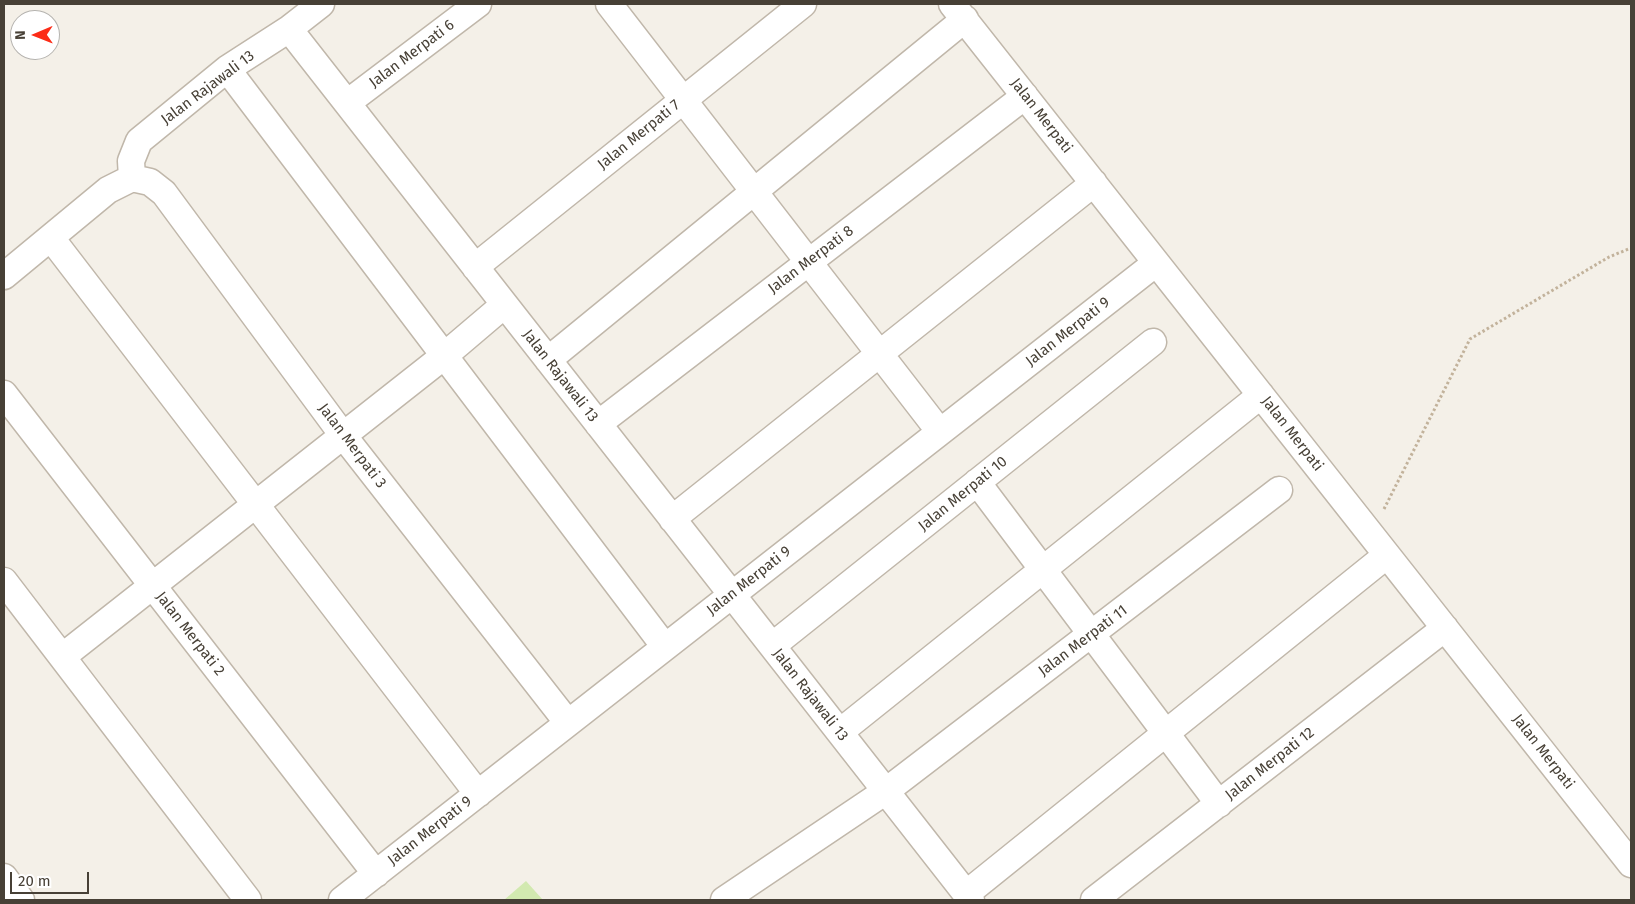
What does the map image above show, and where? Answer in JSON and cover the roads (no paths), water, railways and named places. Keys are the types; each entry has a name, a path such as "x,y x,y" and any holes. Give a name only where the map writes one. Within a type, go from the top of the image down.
{"street":[{"path":"289,29 321,4"},
{"name":"Jalan Merpati 6","path":"347,103 478,4"},
{"path":"609,4 940,432"},
{"name":"Jalan Merpati 7","path":"475,267 803,4"},
{"path":"548,360 754,192 958,12"},
{"name":"Jalan Merpati","path":"958,12 1631,864"},
{"name":"Jalan Rajawali 13","path":"132,178 130,161 139,141 227,70 289,29 969,897"},
{"path":"227,70 666,647"},
{"name":"Jalan Merpati 8","path":"598,424 1025,96"},
{"path":"4,276 108,190 132,178"},
{"name":"Jalan Merpati 3","path":"132,178 150,182 164,194 342,434 568,723"},
{"path":"672,519 1094,183"},
{"path":"51,238 478,794"},
{"name":"Jalan Merpati 9","path":"342,900 1156,263"},
{"path":"62,657 342,434 444,356 504,305"},
{"name":"Jalan Merpati 10","path":"772,646 1153,342"},
{"name":"Jalan Merpati 2","path":"4,394 376,874"},
{"path":"840,732 1261,395"},
{"path":"978,482 1219,804"},
{"name":"Jalan Merpati 11","path":"724,900 886,791 1279,490"},
{"path":"969,897 1166,733 1387,555"},
{"path":"4,581 248,900"},
{"name":"Jalan Merpati 12","path":"1094,900 1445,628"},
{"path":"4,877 21,900"}]}
